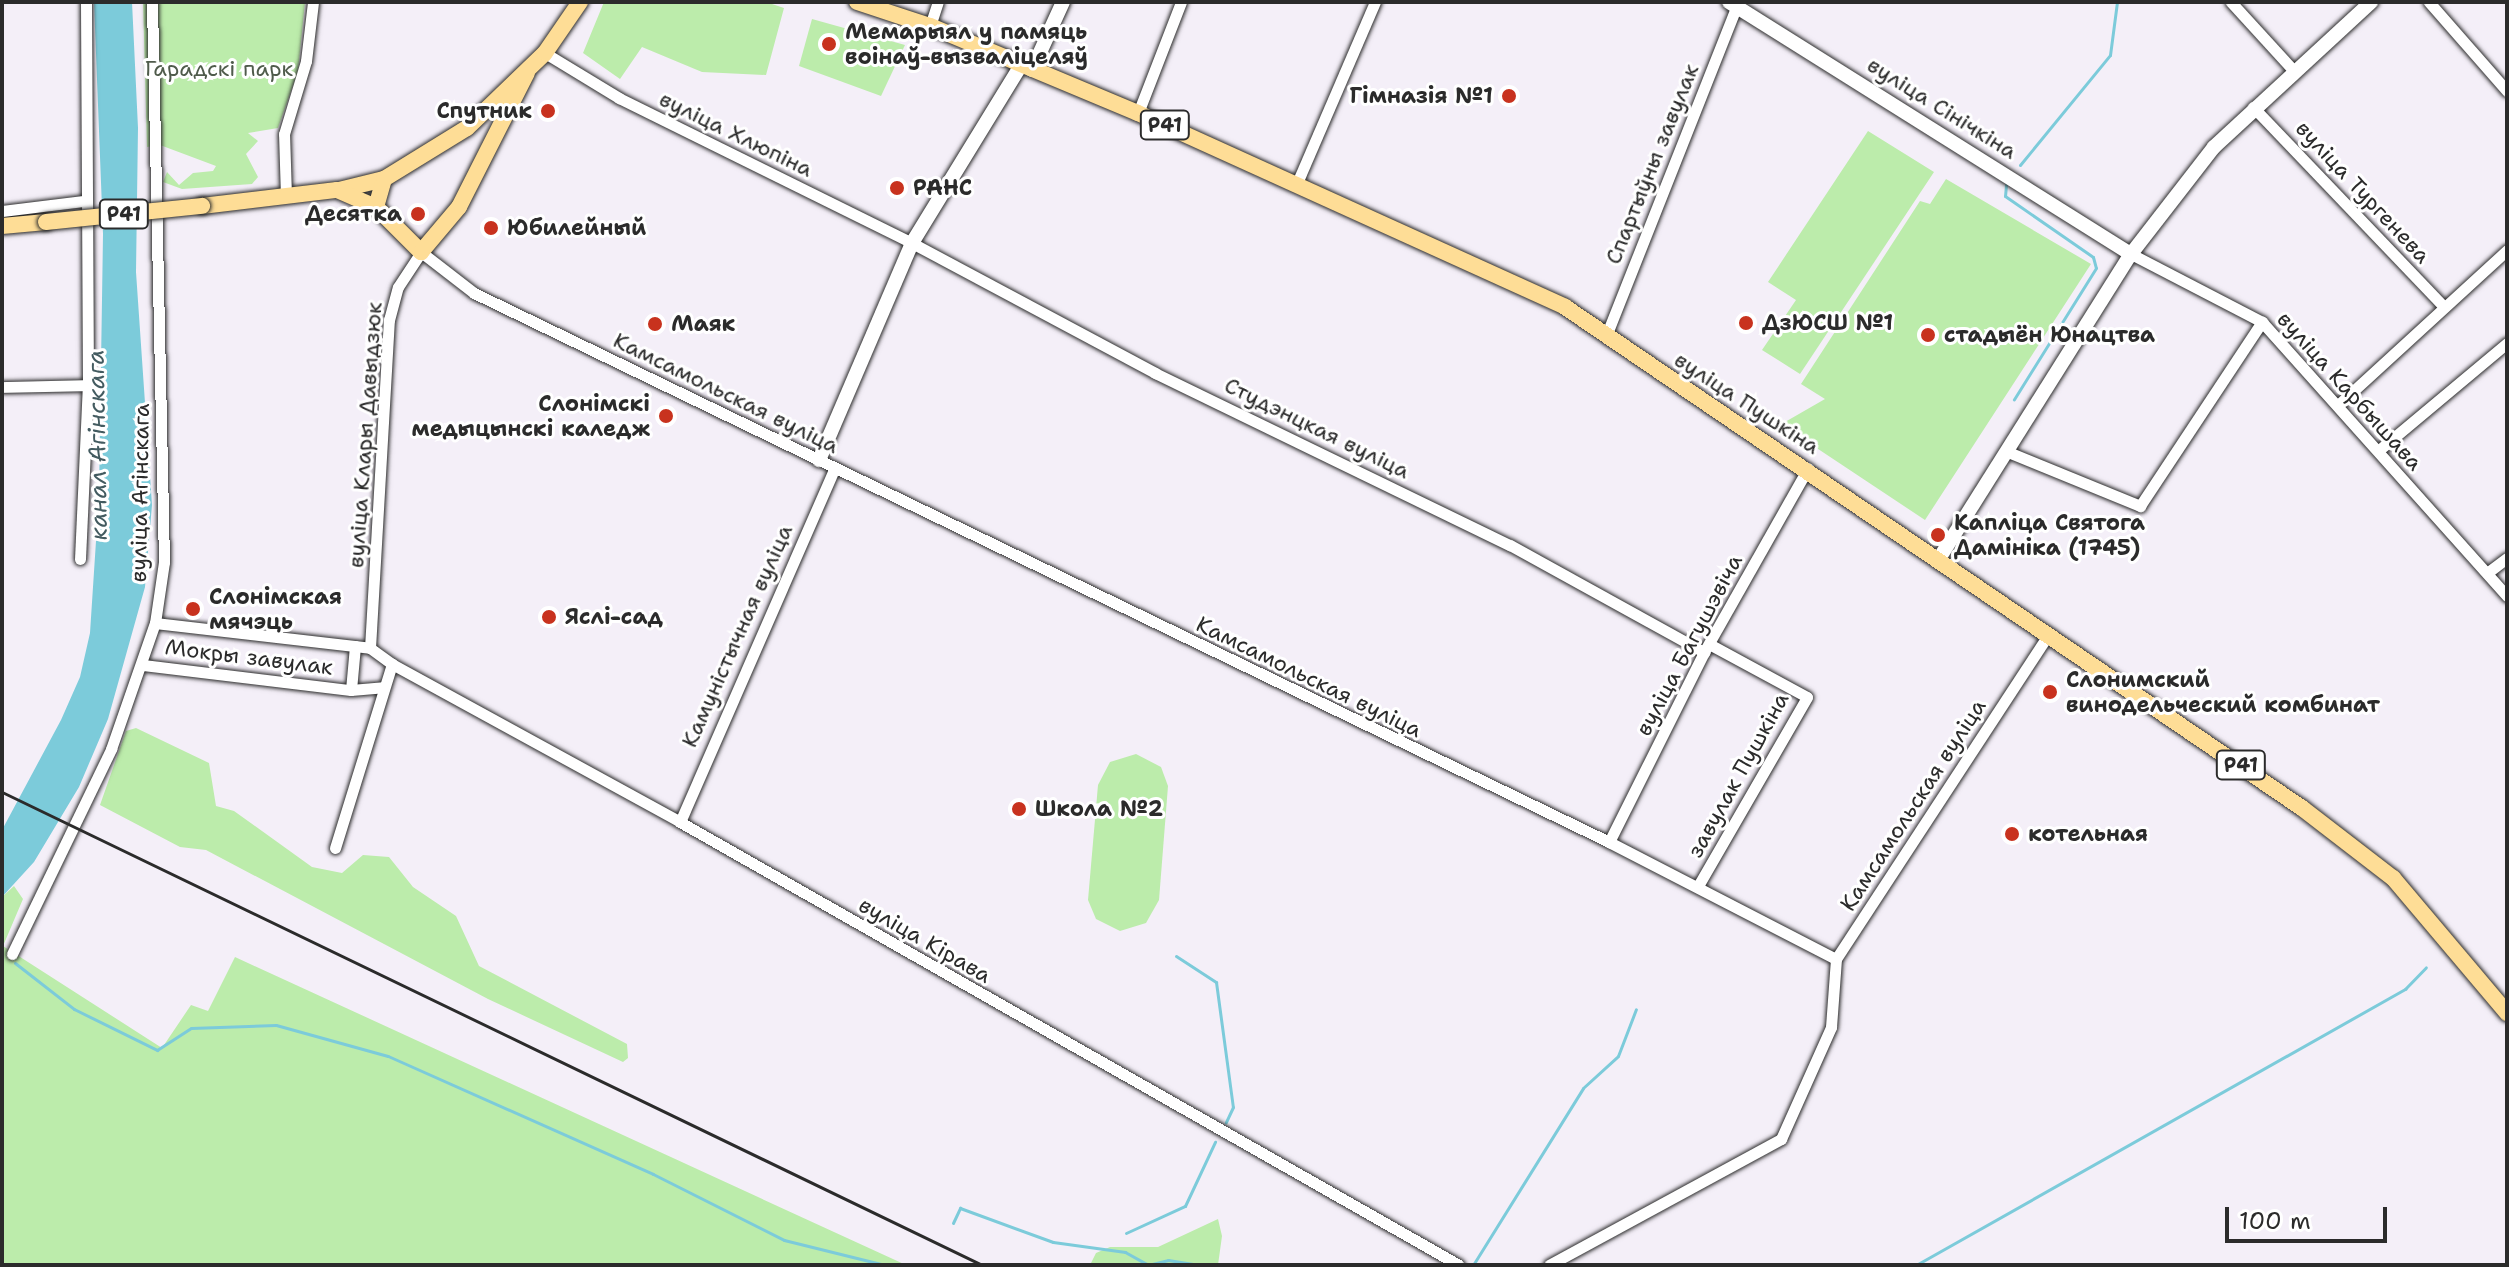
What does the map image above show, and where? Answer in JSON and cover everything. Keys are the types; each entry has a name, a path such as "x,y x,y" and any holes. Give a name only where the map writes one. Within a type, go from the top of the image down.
{"main road":[{"name":"Р41","path":"2,226 337,190 384,179 467,128 545,53 580,2"},
{"name":"вуліца Пушкіна","path":"857,2 930,26 1138,113 1538,292 1940,557 2291,800 2393,878 2507,1013"},
{"name":"Р41","path":"421,252 459,207 489,155 527,73"},
{"path":"467,128 482,138 489,155"},
{"path":"376,207 384,179"},
{"path":"337,190 376,207 421,252"}],"street":[{"path":"80,559 88,385 83,201 86,2"},
{"name":"вуліца Агінскага","path":"12,954 111,749 143,665 155,623 164,562 159,192 152,2"},
{"path":"286,196 284,134 306,61 313,2"},
{"path":"930,26 938,2"},
{"path":"819,460 912,243 1027,67 1063,2"},
{"path":"1138,113 1181,2"},
{"path":"1297,183 1375,2"},
{"path":"2231,2 2294,71"},
{"path":"1940,557 2131,254 2214,147 2253,107 2371,2"},
{"path":"2429,2 2507,91"},
{"name":"вуліца Сінічкіна","path":"1732,4 2131,254"},
{"name":"Спартыўны завулак","path":"1606,336 1732,4"},
{"name":"вуліца Хлюпіна","path":"545,53 619,98 912,243"},
{"name":"вуліца Тургенева","path":"2253,107 2443,306"},
{"path":"2,211 83,201"},
{"name":"Студэнцкая вуліца","path":"912,243 1155,373 1510,545 1707,648"},
{"path":"2339,404 2507,250"},
{"name":"Камсамольская вуліца","path":"421,252 474,293 1609,842 1836,959 2049,634"},
{"name":"вуліца Клары Давыдзюк","path":"370,648 389,320 398,287 421,252"},
{"name":"вуліца Карбышава","path":"2131,254 2262,322 2339,404 2507,596"},
{"path":"2008,452 2140,506 2262,322"},
{"path":"2379,450 2507,343"},
{"path":"2,387 88,385"},
{"name":"Камуністычная вуліца","path":"680,822 835,468"},
{"name":"вуліца Багушэвіча","path":"1609,842 1707,648 1808,468"},
{"path":"2487,573 2507,558"},
{"path":"155,623 370,648 392,664 335,848"},
{"path":"351,690 355,646"},
{"name":"завулак Пушкіна","path":"1698,886 1807,697 1707,648"},
{"name":"вуліца Кірава","path":"392,664 680,822 1459,1265"},
{"name":"Мокры завулак","path":"143,665 351,690 383,687"},
{"path":"1549,1265 1781,1139 1831,1027 1836,959"}],"green space":[{"name":"Гарадскі парк","path":"143,2 305,2 298,71 278,128 248,133 258,141 246,154 258,177 252,184 182,189 163,182 167,172 179,185 193,173 213,171 216,166 160,145 147,147"},
{"path":"604,2 766,2 784,8 766,75 702,72 642,47 620,79 583,53"},
{"path":"812,19 905,45 881,96 799,66"},
{"path":"1868,131 1934,172 1800,374 1762,350 1796,300 1768,282"},
{"name":"стадыён Юнацтва","path":"1946,179 2091,264 1925,520 1785,427 1785,422 1825,399 1801,384 1920,201 1930,204"},
{"path":"136,728 209,763 216,806 234,811 312,867 342,873 363,855 389,857 413,887 456,916 479,966 627,1044 628,1058 623,1062 488,999 206,850 180,847 100,805 126,731"},
{"path":"1136,754 1161,767 1168,786 1159,900 1146,923 1120,931 1096,919 1088,900 1098,785 1110,762"},
{"path":"14,886 23,899 3,946 162,1048 191,1005 208,1011 235,957 906,1265 2,1265 2,897"},
{"path":"1218,1219 1222,1236 1218,1265 1090,1265 1096,1253 1110,1247 1158,1247"}],"water":[{"path":"94,2 132,2 138,128 136,272 152,505 145,587 108,719 79,787 34,862 2,897 2,830 61,720 80,677 90,633 99,495 103,234"}],"waterway":[{"path":"2020,165 2110,55 2117,2"},
{"path":"2006,185 2005,196 2093,257 2096,268 2014,399"},
{"path":"1176,956 1216,982 1233,1107 1226,1122"},
{"path":"15,963 74,1009 157,1050 191,1028 276,1025 388,1056 653,1174 784,1240 885,1265"},
{"path":"1916,1265 2405,989 2426,967"},
{"path":"1473,1265 1583,1088 1618,1056 1636,1009"},
{"path":"1126,1233 1185,1206 1215,1142"},
{"path":"953,1223 960,1208 1053,1242 1125,1252 1148,1265 1168,1260 1198,1265"}],"railway":[{"path":"2,792 982,1265"}],"place":[{"name":"Мемарыял у памяць воінаў-вызваліцеляў","path":"829,44"},
{"name":"Гімназія №1","path":"1509,96"},
{"name":"Спутник","path":"548,111"},
{"name":"РАНС","path":"897,188"},
{"name":"Десятка","path":"418,214"},
{"name":"Юбилейный","path":"491,228"},
{"name":"ДзЮСШ №1","path":"1746,323"},
{"name":"Маяк","path":"655,324"},
{"name":"стадыён Юнацтва","path":"1928,335"},
{"name":"Слонімскі медыцынскі каледж","path":"666,416"},
{"name":"Капліца Святога Дамініка (1745)","path":"1938,535"},
{"name":"Слонімская мячэць","path":"193,609"},
{"name":"Яслі-сад","path":"549,617"},
{"name":"Слонимский винодельческий комбинат","path":"2050,692"},
{"name":"Школа №2","path":"1019,809"},
{"name":"котельная","path":"2012,834"}],"water label":[{"name":"канал Агінскага","path":"98,445"}]}
